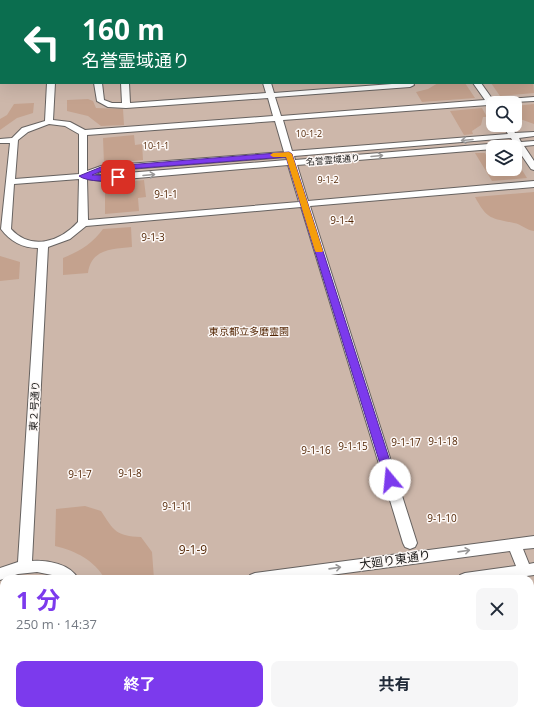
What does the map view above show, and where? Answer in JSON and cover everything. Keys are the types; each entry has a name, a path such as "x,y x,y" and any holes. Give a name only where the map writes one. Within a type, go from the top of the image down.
{"lane":[{"path":"49,122 51,84"},
{"path":"98,84 101,101 111,105 126,106 410,85 409,84"},
{"path":"125,84 126,106"},
{"path":"267,84 410,543"},
{"path":"478,84 486,96"},
{"path":"522,100 534,99"},
{"path":"83,133 486,104"},
{"path":"49,122 64,122 76,126 83,133 83,224 76,232 66,238 43,245 19,242 3,229 14,140 19,133 28,128 49,122"},
{"path":"510,132 516,140"},
{"name":"名誉霊域通り","path":"10,182 83,176 102,178 534,134"},
{"path":"0,141 14,140"},
{"name":"名誉霊域通り","path":"522,144 534,143"},
{"name":"名誉霊域通り","path":"290,159 486,146"},
{"path":"522,149 534,168"},
{"path":"83,224 534,184"},
{"name":"東２号通り","path":"25,567 43,245"},
{"name":"大廻り東通り","path":"316,575 534,542"},
{"path":"493,575 529,570 514,544"},
{"path":"0,574 25,567 50,568 65,575"}],"green space":[{"name":"東京都立多磨霊園","path":"0,84 534,84 534,575 0,575"}],"shaded area":[{"path":"436,84 466,84 475,98 422,102 416,92 428,89"},
{"path":"492,84 533,84 534,93 500,96"},
{"path":"88,99 93,101 96,108 123,109 124,125 101,126 88,116 67,111 67,100"},
{"path":"34,103 33,113 17,118 0,130 0,119 7,115 14,104"},
{"path":"534,104 534,124 522,120 522,105"},
{"path":"482,108 486,117 483,117 481,125 472,131 473,134 464,135 450,111"},
{"path":"134,135 135,145 142,144 143,160 104,164 103,138"},
{"path":"475,153 485,153 486,171"},
{"path":"522,170 527,178 492,181 489,176 522,176"},
{"path":"144,180 146,197 138,198 139,211 105,214 105,184"},
{"path":"534,192 534,231 517,224 499,220 486,214 475,197"},
{"path":"131,227 132,247 110,250 98,255 93,259 88,273 63,275 63,258 75,253 85,246 103,229"},
{"path":"0,256 20,262 19,279 0,281"},
{"path":"85,506 101,511 116,531 121,534 141,537 152,552 154,575 103,575 84,557 55,546 56,509"}],"slow traffic":[{"path":"273,155 289,154 319,251"}],"route":[{"path":"118,177 102,178 83,176 101,169 289,154 390,480"}],"park label":[{"name":"10-1-2","path":"309,134"},
{"name":"10-1-1","path":"156,146"},
{"name":"9-1-2","path":"328,180"},
{"name":"9-1-1","path":"166,194"},
{"name":"9-1-4","path":"342,220"},
{"name":"9-1-3","path":"153,237"},
{"name":"9-1-18","path":"443,441"},
{"name":"9-1-17","path":"406,442"},
{"name":"9-1-15","path":"353,446"},
{"name":"9-1-16","path":"316,450"},
{"name":"9-1-8","path":"130,473"},
{"name":"9-1-7","path":"80,474"},
{"name":"9-1-11","path":"177,506"},
{"name":"9-1-10","path":"442,518"},
{"name":"9-1-9","path":"193,550"}]}
